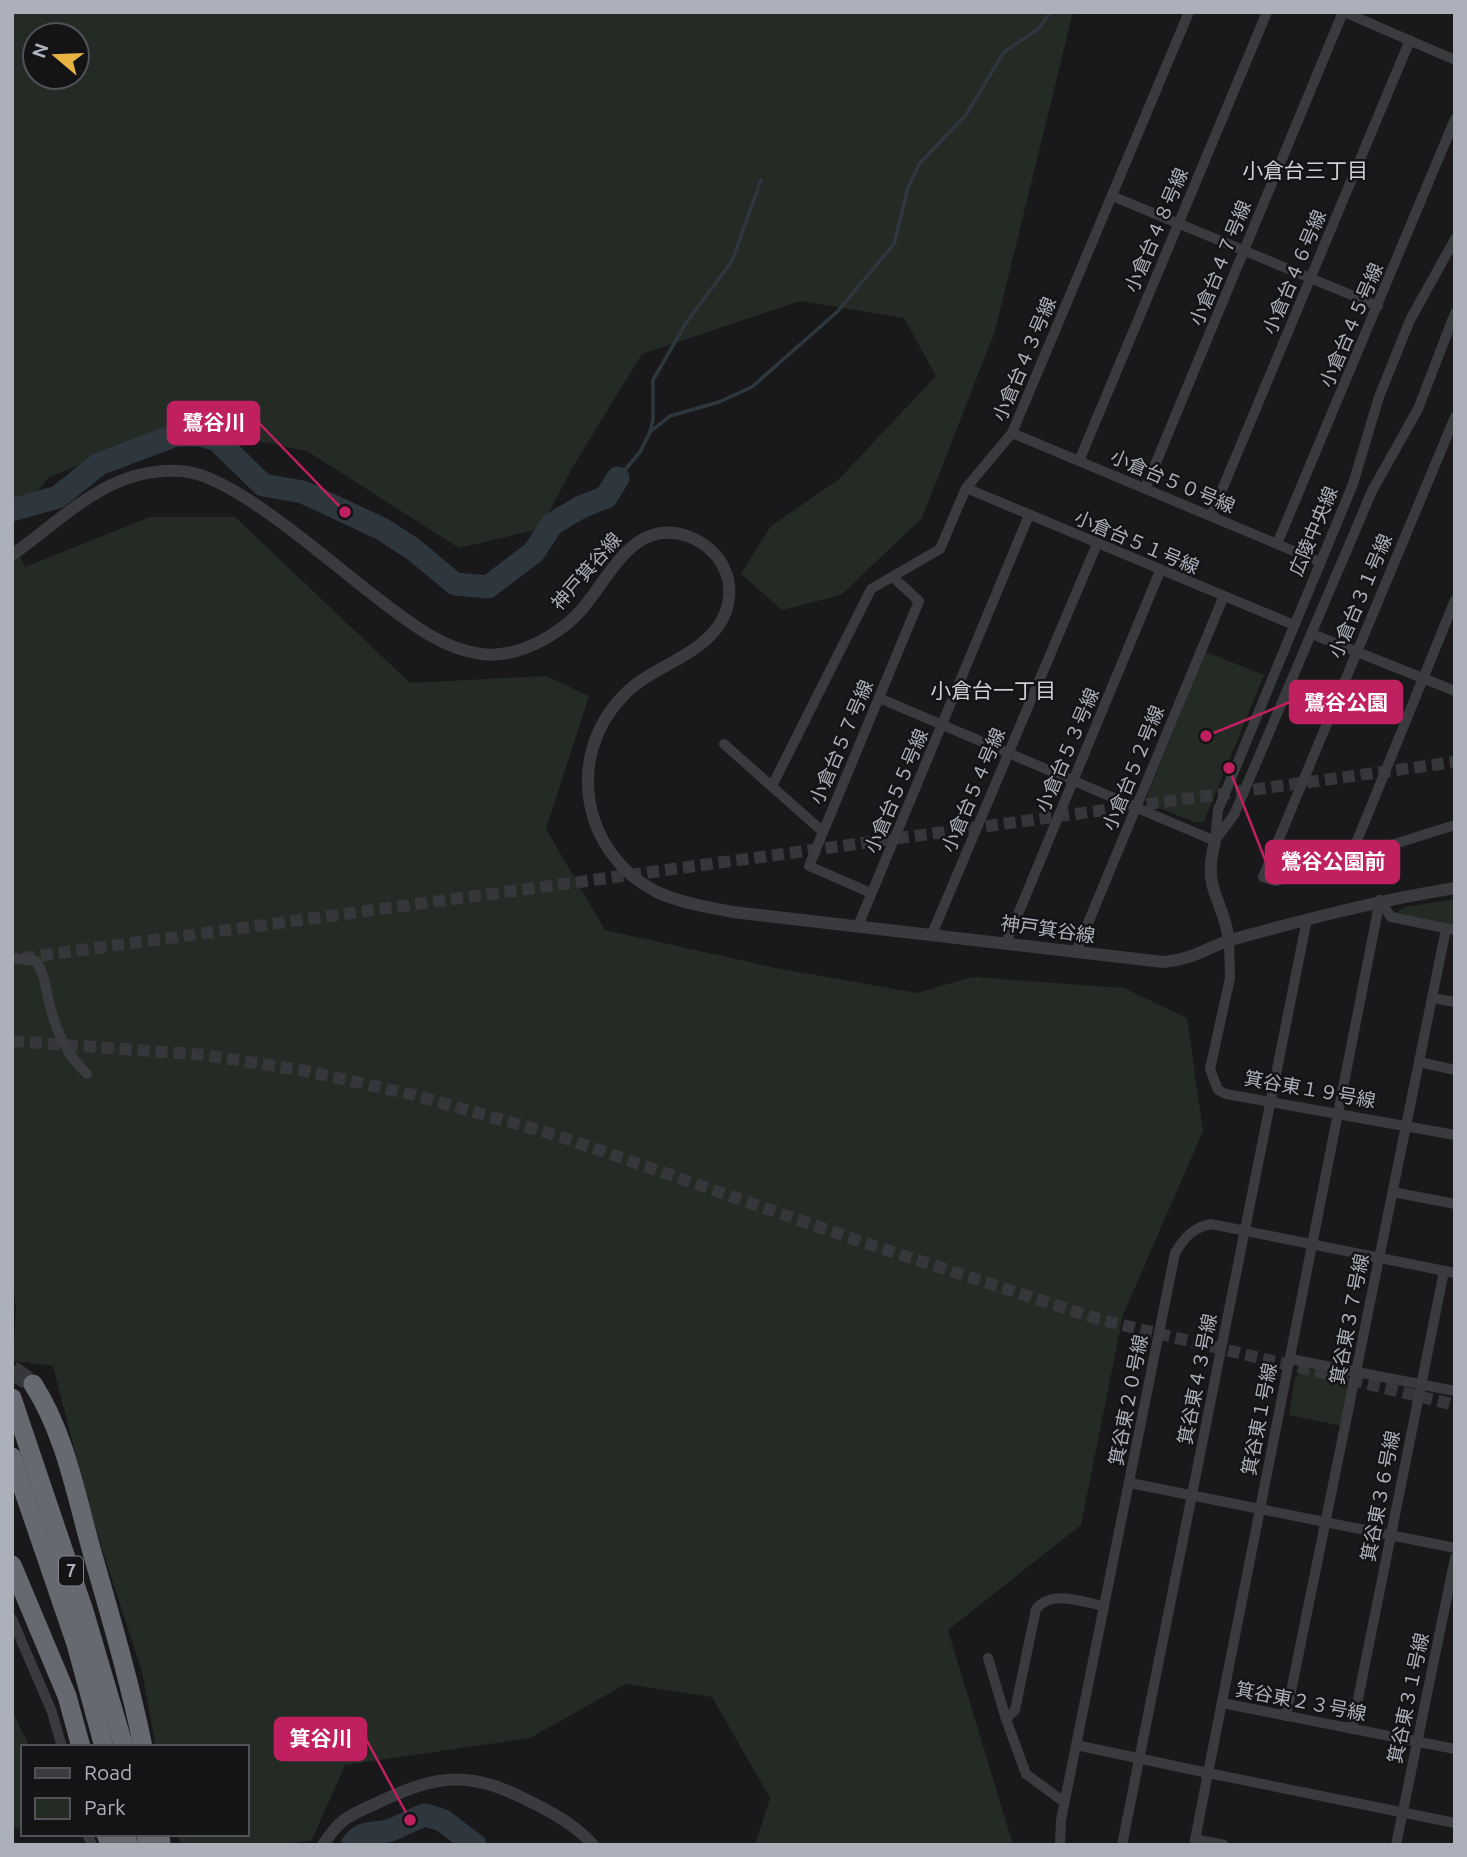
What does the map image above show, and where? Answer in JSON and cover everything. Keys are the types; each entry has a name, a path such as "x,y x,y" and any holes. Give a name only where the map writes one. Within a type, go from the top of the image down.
{"highway":[{"path":"33,1384 49,1409 69,1468 128,1678 143,1745"},
{"name":"7","path":"12,1398 84,1611 123,1745"},
{"name":"7","path":"12,1457 76,1644 103,1745"},
{"path":"12,1565 67,1696 80,1745"},
{"path":"108,1839 128,1845"}],"street":[{"name":"小倉台４３号線","path":"773,784 871,589 940,549 967,488 1012,433 1189,12"},
{"name":"小倉台４８号線","path":"1079,461 1267,12"},
{"path":"1344,12 1455,60"},
{"name":"小倉台４７号線","path":"1145,489 1344,12"},
{"name":"小倉台４６号線","path":"1211,516 1410,40"},
{"name":"小倉台４５号線","path":"1277,544 1455,119"},
{"path":"1112,196 1378,306"},
{"name":"広陵中央線","path":"1229,940 1224,916 1209,877 1218,810 1353,484 1379,397 1410,320 1455,239"},
{"name":"広陵中央線","path":"1215,841 1234,815 1373,491 1418,409 1451,337 1455,313"},
{"name":"小倉台３１号線","path":"1455,417 1263,877 1276,881 1455,825"},
{"name":"小倉台５０号線","path":"1012,433 1320,562"},
{"name":"神戸箕谷線","path":"12,555 116,482 152,473 174,471 196,474 246,500 427,634 463,649 494,654 534,644 570,622 618,560 639,541 663,533 688,537 710,549 724,568 730,593 728,608 720,624 703,643 629,689 606,716 595,738 588,764 588,792 597,832 625,870 668,897 733,912 1154,962 1174,962 1209,951 1229,940"},
{"name":"小倉台５１号線","path":"967,488 1223,598 1294,625"},
{"name":"小倉台５５号線","path":"858,926 1030,515"},
{"name":"小倉台５４号線","path":"932,934 1097,544"},
{"name":"小倉台５３号線","path":"1006,943 1160,570"},
{"name":"小倉台５７号線","path":"872,893 809,866 919,601 894,578"},
{"name":"小倉台５２号線","path":"1076,952 1223,598"},
{"path":"1350,858 1421,677 1455,600"},
{"path":"1312,634 1455,691"},
{"path":"879,698 1215,841"},
{"path":"724,744 773,784 822,831"},
{"path":"1229,940 1380,900 1455,888"},
{"path":"1380,900 1391,917 1450,929"},
{"name":"箕谷東１号線","path":"1194,1842 1380,900"},
{"name":"箕谷東４３号線","path":"1122,1845 1307,919"},
{"name":"箕谷東３７号線","path":"1286,1716 1432,998 1450,929"},
{"name":"箕谷東１９号線","path":"1229,940 1230,978 1210,1076 1218,1090 1226,1094 1455,1135"},
{"path":"12,958 36,961 41,969 54,1023 65,1048 87,1074"},
{"path":"1432,998 1455,1002"},
{"path":"1419,1062 1455,1070"},
{"path":"1393,1192 1455,1204"},
{"name":"箕谷東２０号線","path":"1060,1845 1064,1802 1175,1252 1187,1235 1198,1227 1211,1224 1449,1272"},
{"name":"箕谷東３６号線","path":"1352,1729 1420,1384 1449,1272"},
{"path":"1290,1359 1455,1391"},
{"path":"1130,1483 1455,1548"},
{"name":"箕谷東３１号線","path":"1396,1845 1455,1558"},
{"path":"1006,1718 1016,1710 1036,1609 1041,1602 1056,1597 1104,1606"},
{"path":"12,1619 52,1712 61,1745"},
{"path":"988,1658 1026,1774 1064,1802"},
{"name":"箕谷東２３号線","path":"1222,1703 1455,1749"},
{"path":"1076,1745 1455,1823"},
{"path":"323,1845 337,1823 359,1811 405,1789 457,1778 498,1785 549,1811 593,1845"},
{"path":"1194,1842 1224,1845"}],"green space":[{"path":"12,12 1073,12 995,331 922,518 841,595 782,610 741,574 771,526 838,480 936,376 904,318 800,301 642,354 575,463 540,529 459,548 307,451 180,425 49,477 12,523"},
{"path":"150,517 235,517 410,683 546,676 589,696 546,829 605,930 776,968 917,993 972,977 1124,988 1187,1018 1203,1131 1123,1315 1081,1525 948,1630 1013,1845 755,1845 770,1798 712,1697 626,1684 530,1738 345,1765 312,1840 283,1845 181,1845 178,1836 248,1836 248,1745 156,1745 142,1672 92,1518 53,1366 13,1361 16,1308 12,1281 12,539 25,567"},
{"path":"1206,652 1264,675 1204,821 1197,823 1151,805 1147,796"},
{"path":"1455,899 1455,925 1396,913 1405,907"},
{"path":"1305,1368 1347,1375 1351,1383 1342,1426 1289,1415 1295,1377"},
{"path":"12,1711 29,1745 21,1745 21,1827 12,1828"}],"waterway":[{"path":"650,432 670,416 719,402 752,387 837,312 894,244 908,188 919,164 966,115 1004,52 1038,29 1051,12"},
{"path":"618,478 640,452 650,432 653,420 653,380 686,323 732,261 761,180"},
{"path":"12,510 58,497 99,464 176,435 201,435 217,440 263,485 303,492 382,529 413,549 455,584 488,587 534,552 552,524 581,507 606,497 618,478"},
{"path":"352,1845 363,1835 388,1831 425,1815 442,1820 475,1845"}],"tunnel":[{"path":"23,958 1455,762"},
{"path":"12,1041 205,1055 306,1071 410,1094 556,1135 859,1241 1098,1319 1455,1405"},
{"path":"12,1370 33,1384"}],"place":[{"name":"鷺谷川","path":"345,512"},
{"name":"鷺谷公園","path":"1206,736"},
{"name":"鶯谷公園前","path":"1229,768"},
{"name":"箕谷川","path":"410,1820"}],"district":[{"name":"小倉台三丁目","path":"1305,171"},
{"name":"小倉台一丁目","path":"993,691"}]}
